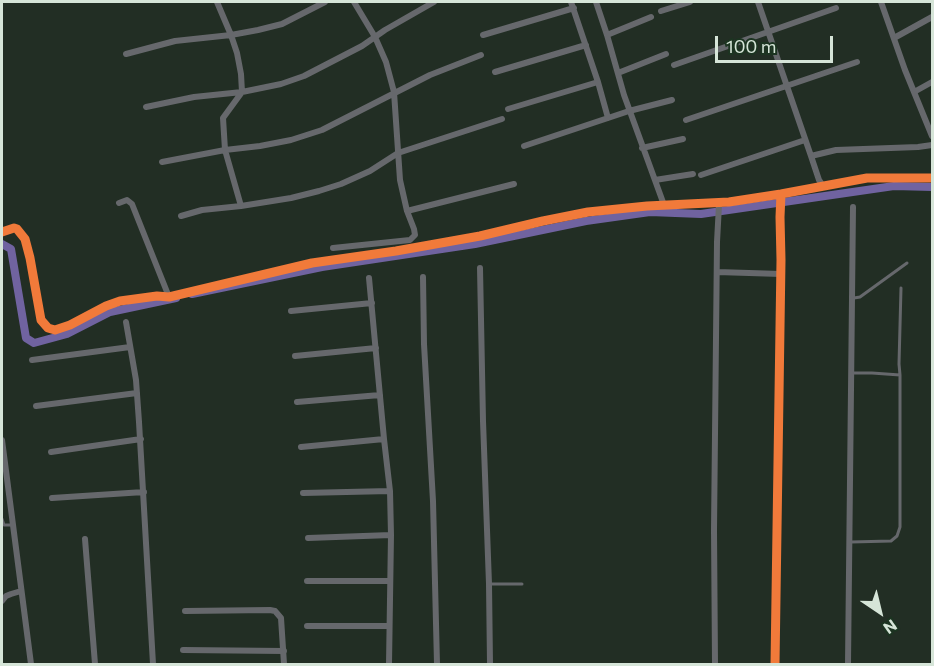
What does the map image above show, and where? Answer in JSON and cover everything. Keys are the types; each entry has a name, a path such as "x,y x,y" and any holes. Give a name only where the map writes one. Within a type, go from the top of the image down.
{"street":[{"path":"217,2 231,35 239,64 242,92 223,118 225,150 241,206"},
{"path":"126,54 176,41 231,35 282,24 325,2"},
{"path":"333,248 410,240 415,235 400,180 394,93 386,62 375,37 354,2"},
{"path":"146,107 194,97 242,92 281,84 304,76 362,46 434,2"},
{"path":"596,2 629,111 664,205"},
{"path":"661,11 690,2"},
{"path":"758,2 823,186"},
{"path":"881,2 904,70 933,136"},
{"path":"483,35 573,5 608,118"},
{"path":"674,65 836,8"},
{"path":"607,35 651,17"},
{"path":"894,38 933,17"},
{"path":"495,72 586,45"},
{"path":"618,73 666,54"},
{"path":"162,162 291,140 322,130 430,75 481,55"},
{"path":"686,120 857,62"},
{"path":"508,109 598,82"},
{"path":"914,92 933,82"},
{"path":"524,146 629,111 672,100"},
{"path":"181,216 202,210 291,198 319,191 369,171 398,153 502,119"},
{"path":"642,148 683,139"},
{"path":"701,174 805,140"},
{"path":"811,156 836,150 933,145"},
{"path":"655,180 693,174"},
{"path":"2,232 14,228 25,239 41,320 48,328 55,330 106,306 120,302 157,296 169,297 312,262 396,251 480,236 588,212 781,197 867,178 933,178"},
{"path":"407,211 514,184"},
{"path":"775,664 781,197"},
{"path":"119,203 127,200 132,204 169,297"},
{"path":"715,664 717,272 720,203"},
{"path":"848,664 853,207"},
{"path":"480,268 490,664"},
{"path":"717,272 781,274"},
{"path":"369,278 390,491 389,664"},
{"path":"423,278 424,344 433,501 437,664"},
{"path":"291,311 372,303"},
{"path":"126,322 137,393 141,439 153,664"},
{"path":"32,360 130,347"},
{"path":"295,356 376,348"},
{"path":"36,406 137,393"},
{"path":"297,402 380,394"},
{"path":"51,452 141,439"},
{"path":"2,440 31,664"},
{"path":"301,447 384,440"},
{"path":"303,493 390,491"},
{"path":"52,498 144,492"},
{"path":"308,538 391,535"},
{"path":"86,539 95,664"},
{"path":"307,581 389,581"},
{"path":"2,601 11,594 21,591"},
{"path":"185,611 275,611 281,618 284,664"},
{"path":"307,626 388,626"},
{"path":"183,650 284,651"}],"lane":[{"path":"852,299 860,297 907,263"},
{"path":"849,542 891,541 897,536 900,528 901,288"},
{"path":"851,373 900,375"},
{"path":"2,519 4,525 12,525"},
{"path":"489,584 522,584"}],"waterway":[{"path":"192,294 322,267 475,244 586,221 650,212 701,214 894,186 932,187"},
{"path":"2,244 11,249 26,338 34,343 67,334 110,312 176,298"}],"cycle path":[{"path":"2,232 14,228 25,239 41,320 48,328 55,330 120,301 157,296 169,297 312,263 480,236 588,212 647,206 729,202 867,178 932,178"},
{"path":"775,664 781,194"}]}
